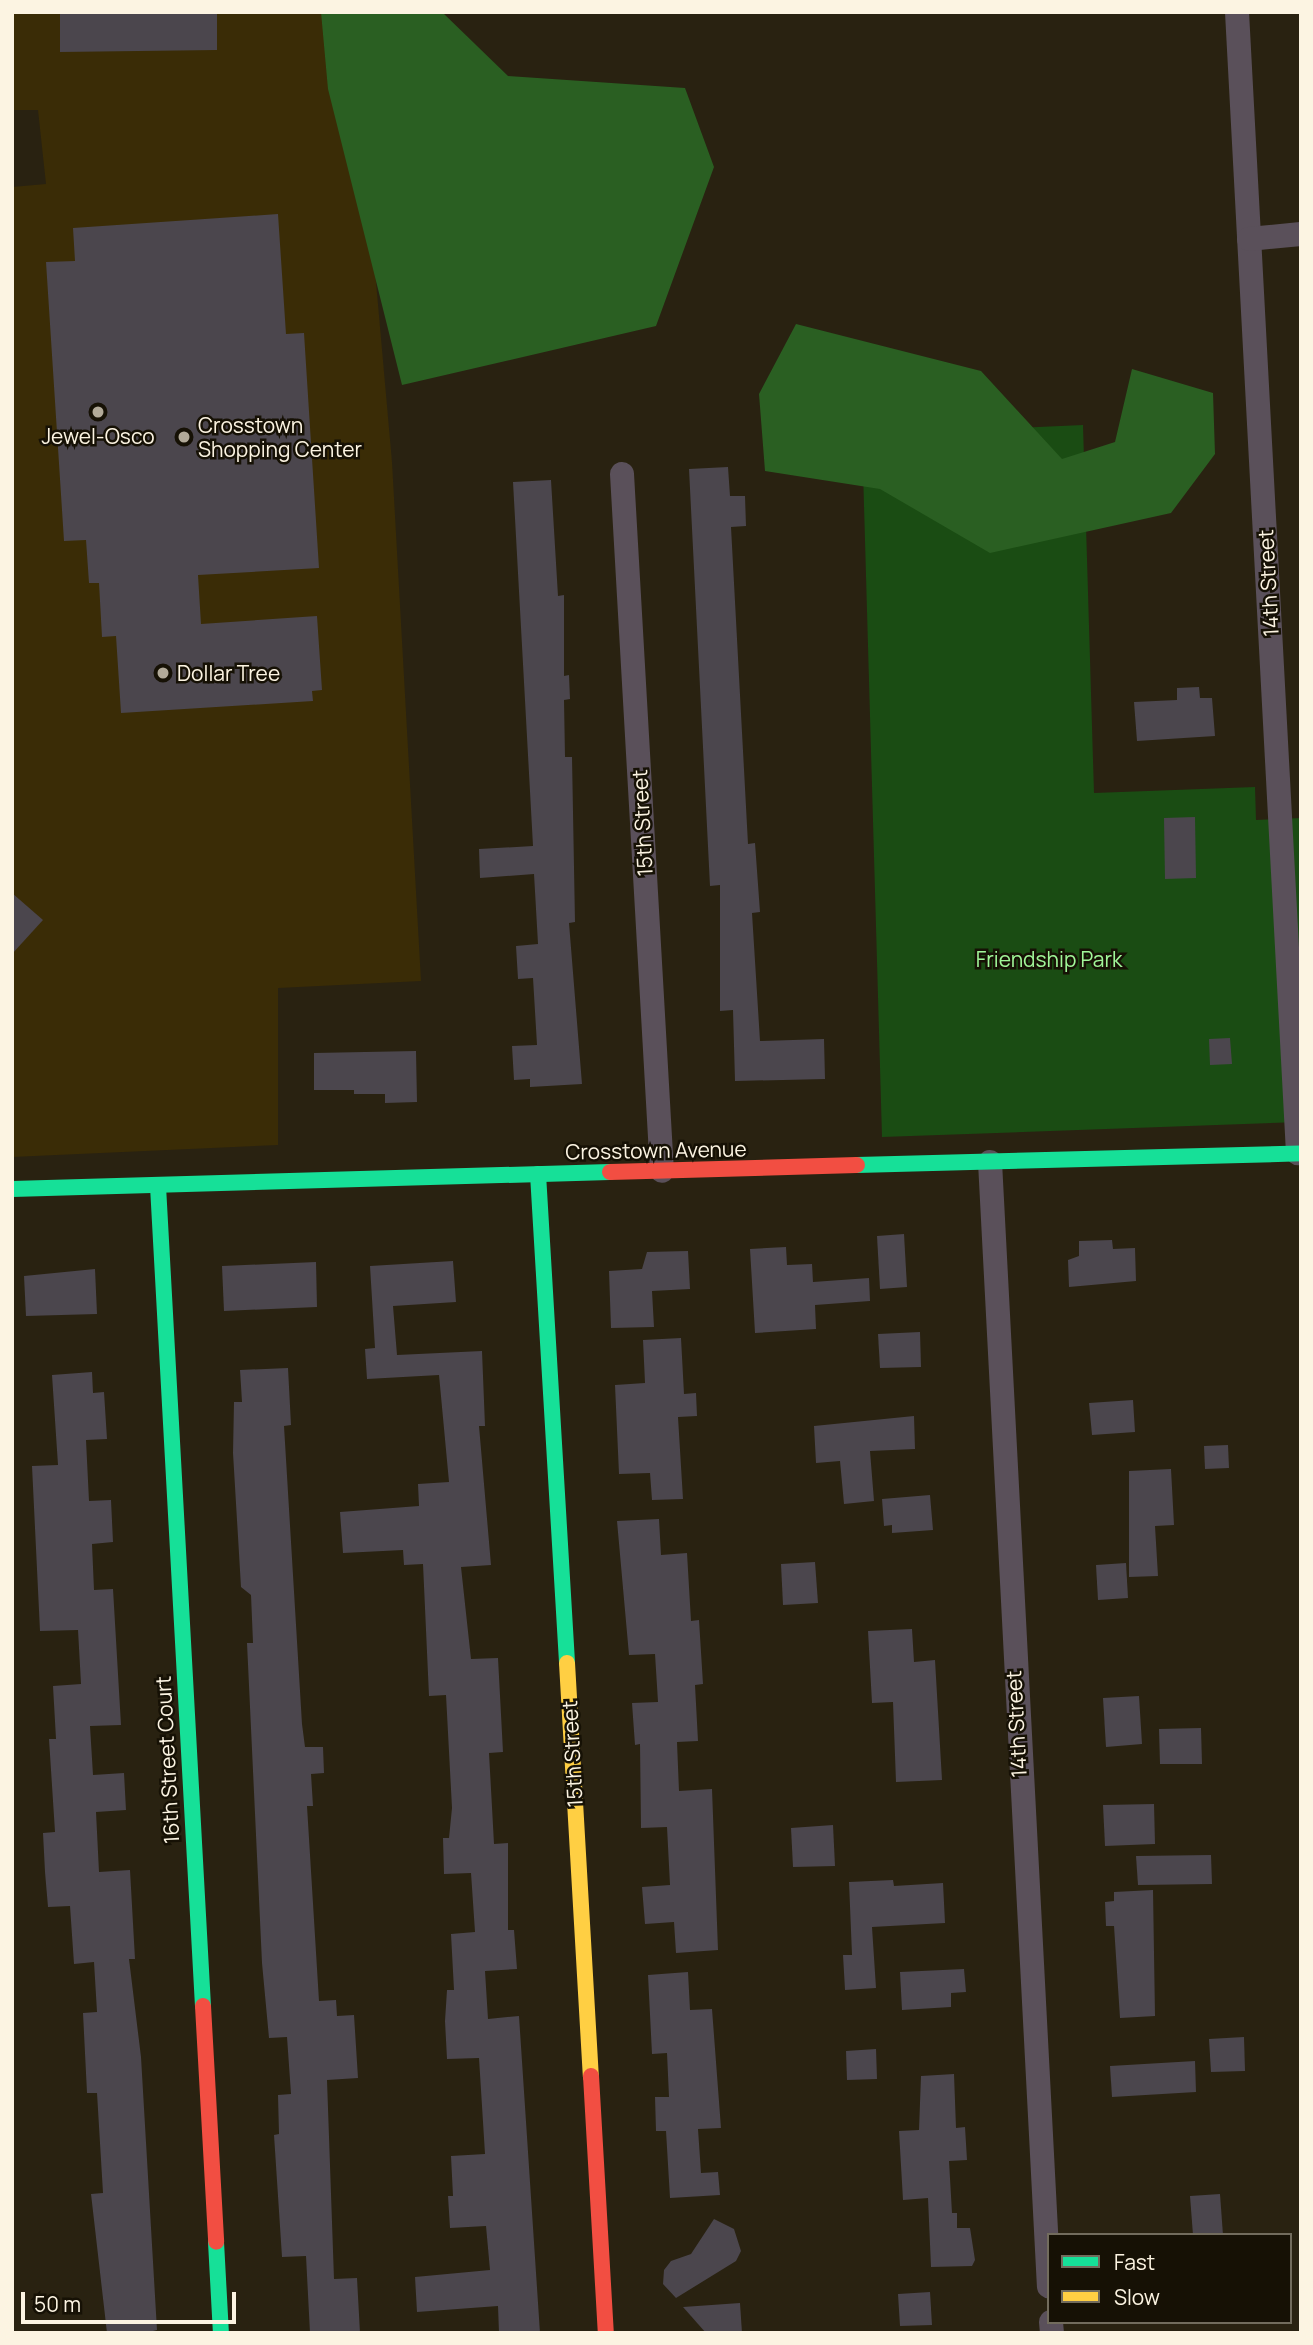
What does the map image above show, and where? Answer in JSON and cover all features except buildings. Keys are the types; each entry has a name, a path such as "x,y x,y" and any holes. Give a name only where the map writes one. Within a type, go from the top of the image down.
{"street":[{"name":"14th Street","path":"1237,12 1300,1153"},
{"path":"1249,239 1301,234"},
{"name":"15th Street","path":"622,474 662,1171"},
{"name":"Crosstown Avenue","path":"12,1189 1300,1153"},
{"name":"14th Street","path":"990,1162 1047,2248"},
{"name":"15th Street","path":"538,1174 606,2333"},
{"name":"16th Street Court","path":"158,1186 220,2333"}],"shaded area":[{"path":"12,12 352,12 392,462 421,981 278,988 278,1145 12,1157 12,187 46,184 38,110 12,110"}],"green space":[{"path":"321,12 442,12 508,76 685,88 714,167 656,326 402,385 328,89"},
{"path":"796,324 981,371 1062,459 1115,442 1132,369 1213,393 1215,454 1171,513 990,553 880,489 765,471 759,394"},
{"name":"Friendship Park","path":"1083,425 1094,793 1255,787 1256,820 1301,818 1301,1122 882,1137 862,435"}],"traffic: fast":[{"path":"857,1165 1301,1153"},
{"path":"12,1189 610,1172"},
{"path":"538,1174 567,1663"},
{"path":"158,1186 203,2006"},
{"path":"216,2242 221,2333"}],"traffic: slow":[{"path":"567,1663 591,2076"}],"traffic: jam":[{"path":"610,1172 857,1165"},
{"path":"203,2006 216,2242"},
{"path":"591,2076 606,2333"}],"place":[{"name":"Jewel-Osco","path":"98,412"},
{"name":"Crosstown Shopping Center","path":"184,437"},
{"name":"Dollar Tree","path":"163,673"}]}
